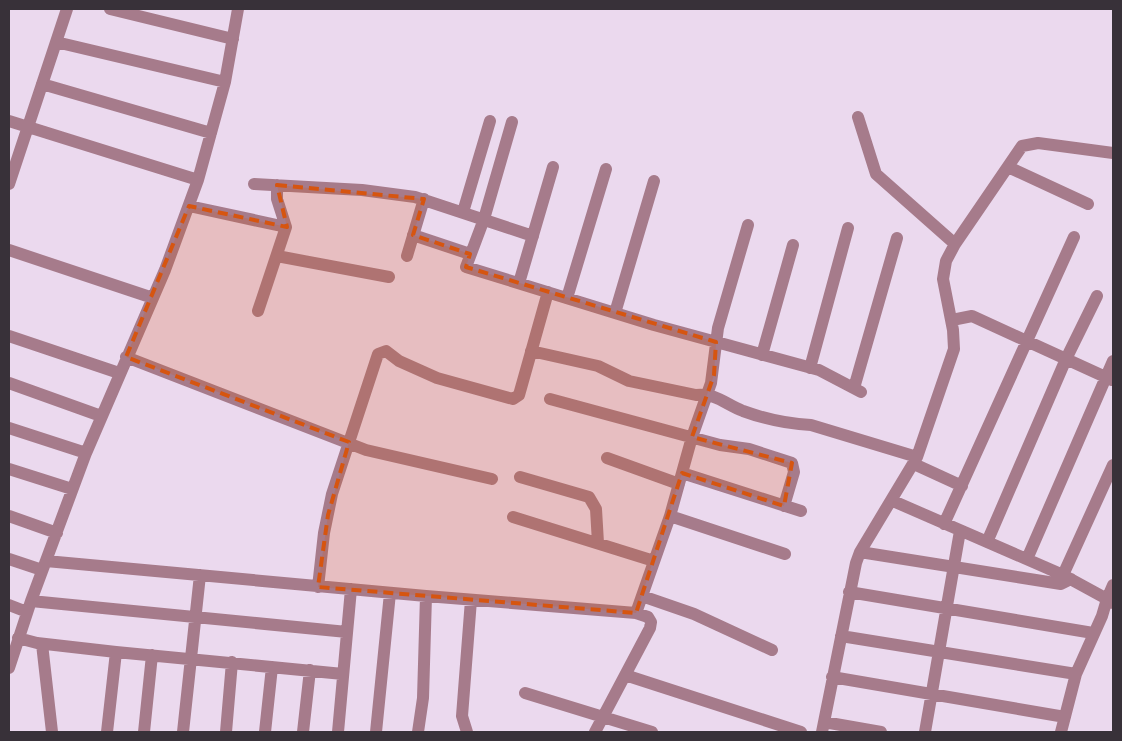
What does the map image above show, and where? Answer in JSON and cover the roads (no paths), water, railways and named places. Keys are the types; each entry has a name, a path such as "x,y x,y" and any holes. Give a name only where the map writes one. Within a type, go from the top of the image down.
{"street":[{"path":"9,184 67,9"},
{"path":"110,9 233,39"},
{"path":"9,668 11,651 18,638 86,453 153,298 189,206 225,82 238,9"},
{"path":"56,42 225,82"},
{"path":"42,84 211,133"},
{"path":"858,117 876,174 955,244"},
{"path":"9,121 198,180"},
{"path":"463,212 490,121"},
{"path":"512,122 484,219 466,267 615,313 810,368 858,390 897,238"},
{"path":"881,732 823,727 849,592 860,552 892,502 915,461 954,349 955,341 952,320 943,279 946,261 955,244 1022,146 1029,144 1113,153"},
{"path":"519,283 553,167"},
{"path":"1008,167 1088,204"},
{"path":"567,298 606,169"},
{"path":"615,313 654,181"},
{"path":"254,184 362,190 424,199 533,236"},
{"path":"258,311 278,256 286,227 276,193 277,185"},
{"path":"407,256 424,199"},
{"path":"189,206 286,227"},
{"path":"636,612 670,516 692,437 714,375 718,328 748,225"},
{"path":"810,368 848,228"},
{"path":"413,235 470,254"},
{"path":"944,524 1074,237"},
{"path":"762,354 793,245"},
{"path":"9,250 153,298"},
{"path":"278,256 389,278"},
{"path":"318,587 328,515 349,442 378,354 386,350 399,361 437,378 513,399 519,395 548,292"},
{"path":"987,542 1066,359 1097,296"},
{"path":"952,320 972,316 1110,379"},
{"path":"9,336 119,373"},
{"path":"531,352 598,366 629,380 696,395 707,394 722,399 742,410 795,425 811,425 915,461 962,486"},
{"path":"126,357 366,450 492,479"},
{"path":"1027,559 1110,379 1113,361"},
{"path":"9,383 101,416"},
{"path":"550,399 720,445 749,449 792,463 794,472 784,506"},
{"path":"9,428 86,453"},
{"path":"607,458 801,511"},
{"path":"860,552 1061,584 1067,577 1113,465"},
{"path":"9,468 72,489"},
{"path":"520,477 589,497 596,509 598,543"},
{"path":"892,502 1067,577 1110,601"},
{"path":"9,516 57,533"},
{"path":"670,516 785,554"},
{"path":"513,517 654,561"},
{"path":"925,732 960,531"},
{"path":"9,559 44,566 200,575 471,600 636,612 648,617 651,622 650,628 595,732"},
{"path":"183,732 200,575"},
{"path":"1062,732 1076,674 1110,601 1113,585"},
{"path":"338,732 351,589"},
{"path":"849,592 1094,633"},
{"path":"376,732 390,593"},
{"path":"418,732 423,698 426,596"},
{"path":"642,596 694,614 772,650"},
{"path":"467,732 462,716 471,600"},
{"path":"9,605 195,617 347,632"},
{"path":"841,636 1076,674"},
{"path":"18,638 42,644 344,674"},
{"path":"42,644 52,732"},
{"path":"108,732 116,652"},
{"path":"144,732 152,655"},
{"path":"226,732 232,662"},
{"path":"265,732 272,666"},
{"path":"303,732 310,670"},
{"path":"626,675 801,732"},
{"path":"832,677 1065,718"},
{"path":"525,693 652,732"}]}
